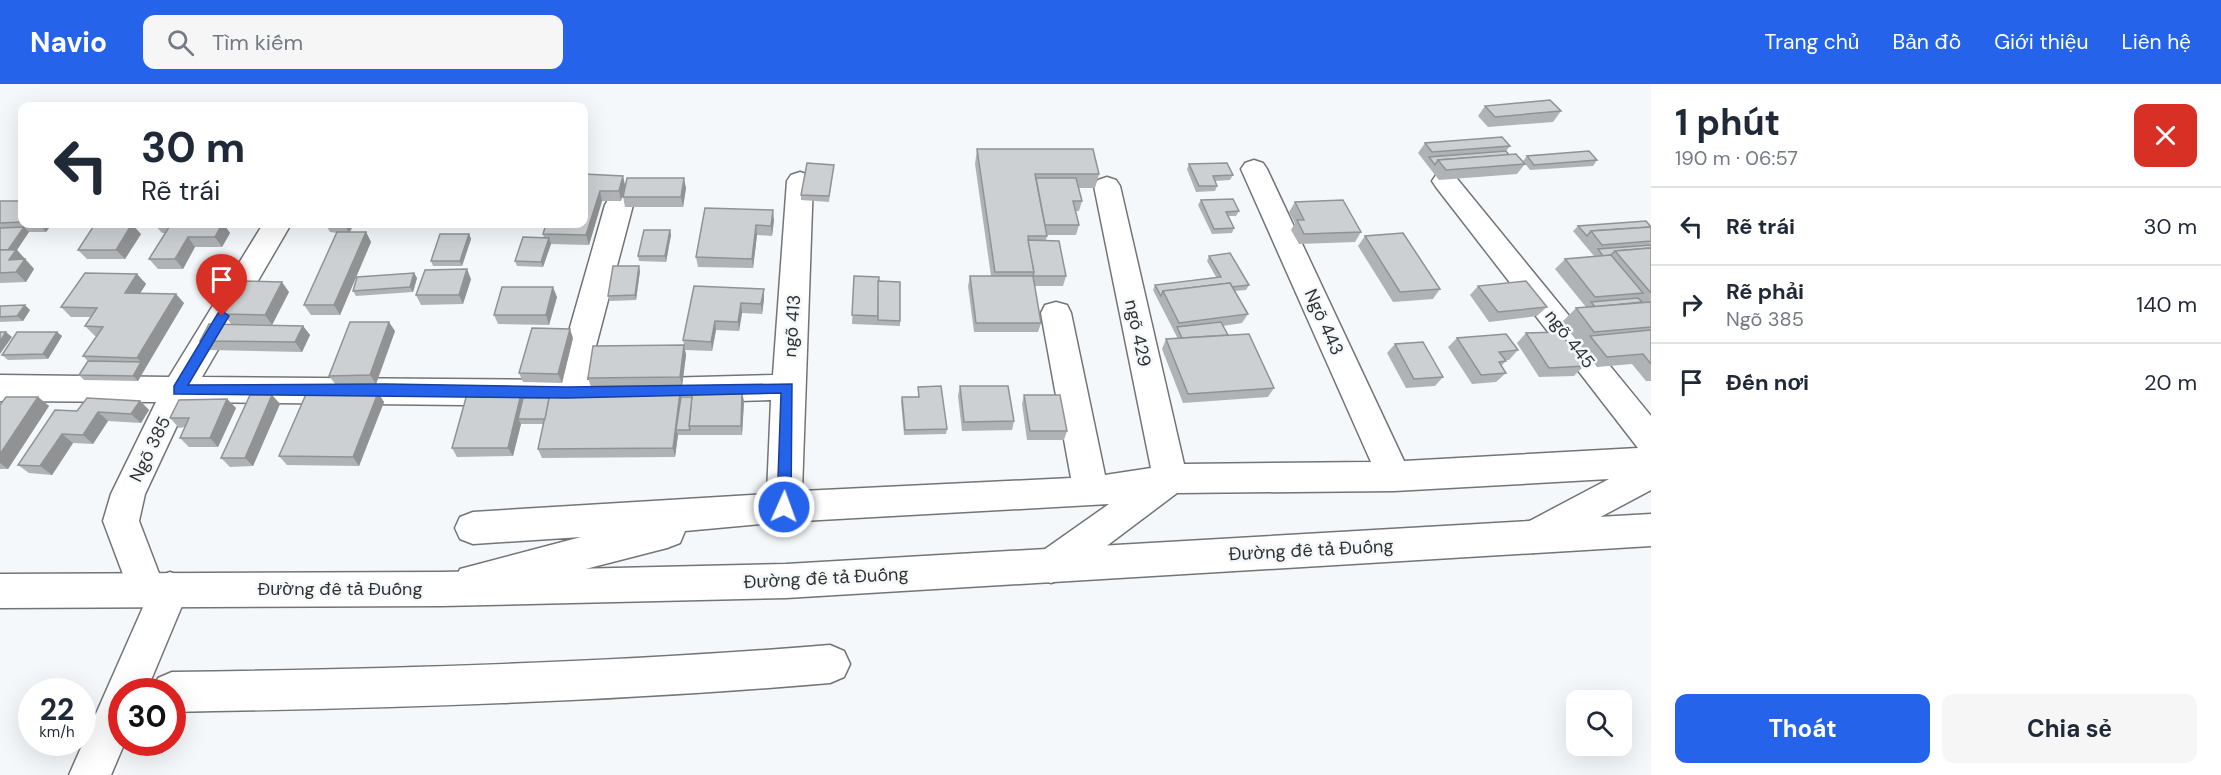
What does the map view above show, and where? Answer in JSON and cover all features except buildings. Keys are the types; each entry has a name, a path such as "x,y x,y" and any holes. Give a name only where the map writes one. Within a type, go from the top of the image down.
{"street":[{"name":"Ngõ 443","path":"1254,169 1394,476"},
{"name":"ngõ 413","path":"784,507 788,387 800,181"},
{"name":"ngõ 445","path":"1445,181 1651,440"},
{"name":"ngõ 429","path":"1107,186 1170,479"},
{"path":"567,393 619,205"},
{"name":"Ngõ 385","path":"158,589 121,521 128,494 178,390 275,228"},
{"path":"1056,314 1091,492"},
{"path":"0,388 385,389 567,393 788,387"},
{"path":"473,528 739,513 784,507 1091,492 1170,479 1394,476 1651,462"},
{"path":"1533,537 1651,473"},
{"path":"1051,566 1170,479"},
{"path":"442,589 739,513"},
{"name":"Đường đê tả Đuống","path":"0,591 442,589 786,581 1651,530"},
{"path":"130,678 158,589"},
{"path":"186,693 586,683 830,664"},
{"path":"90,775 108,733"}],"route":[{"path":"222,316 178,390 385,389 567,393 788,387 784,507"}]}
